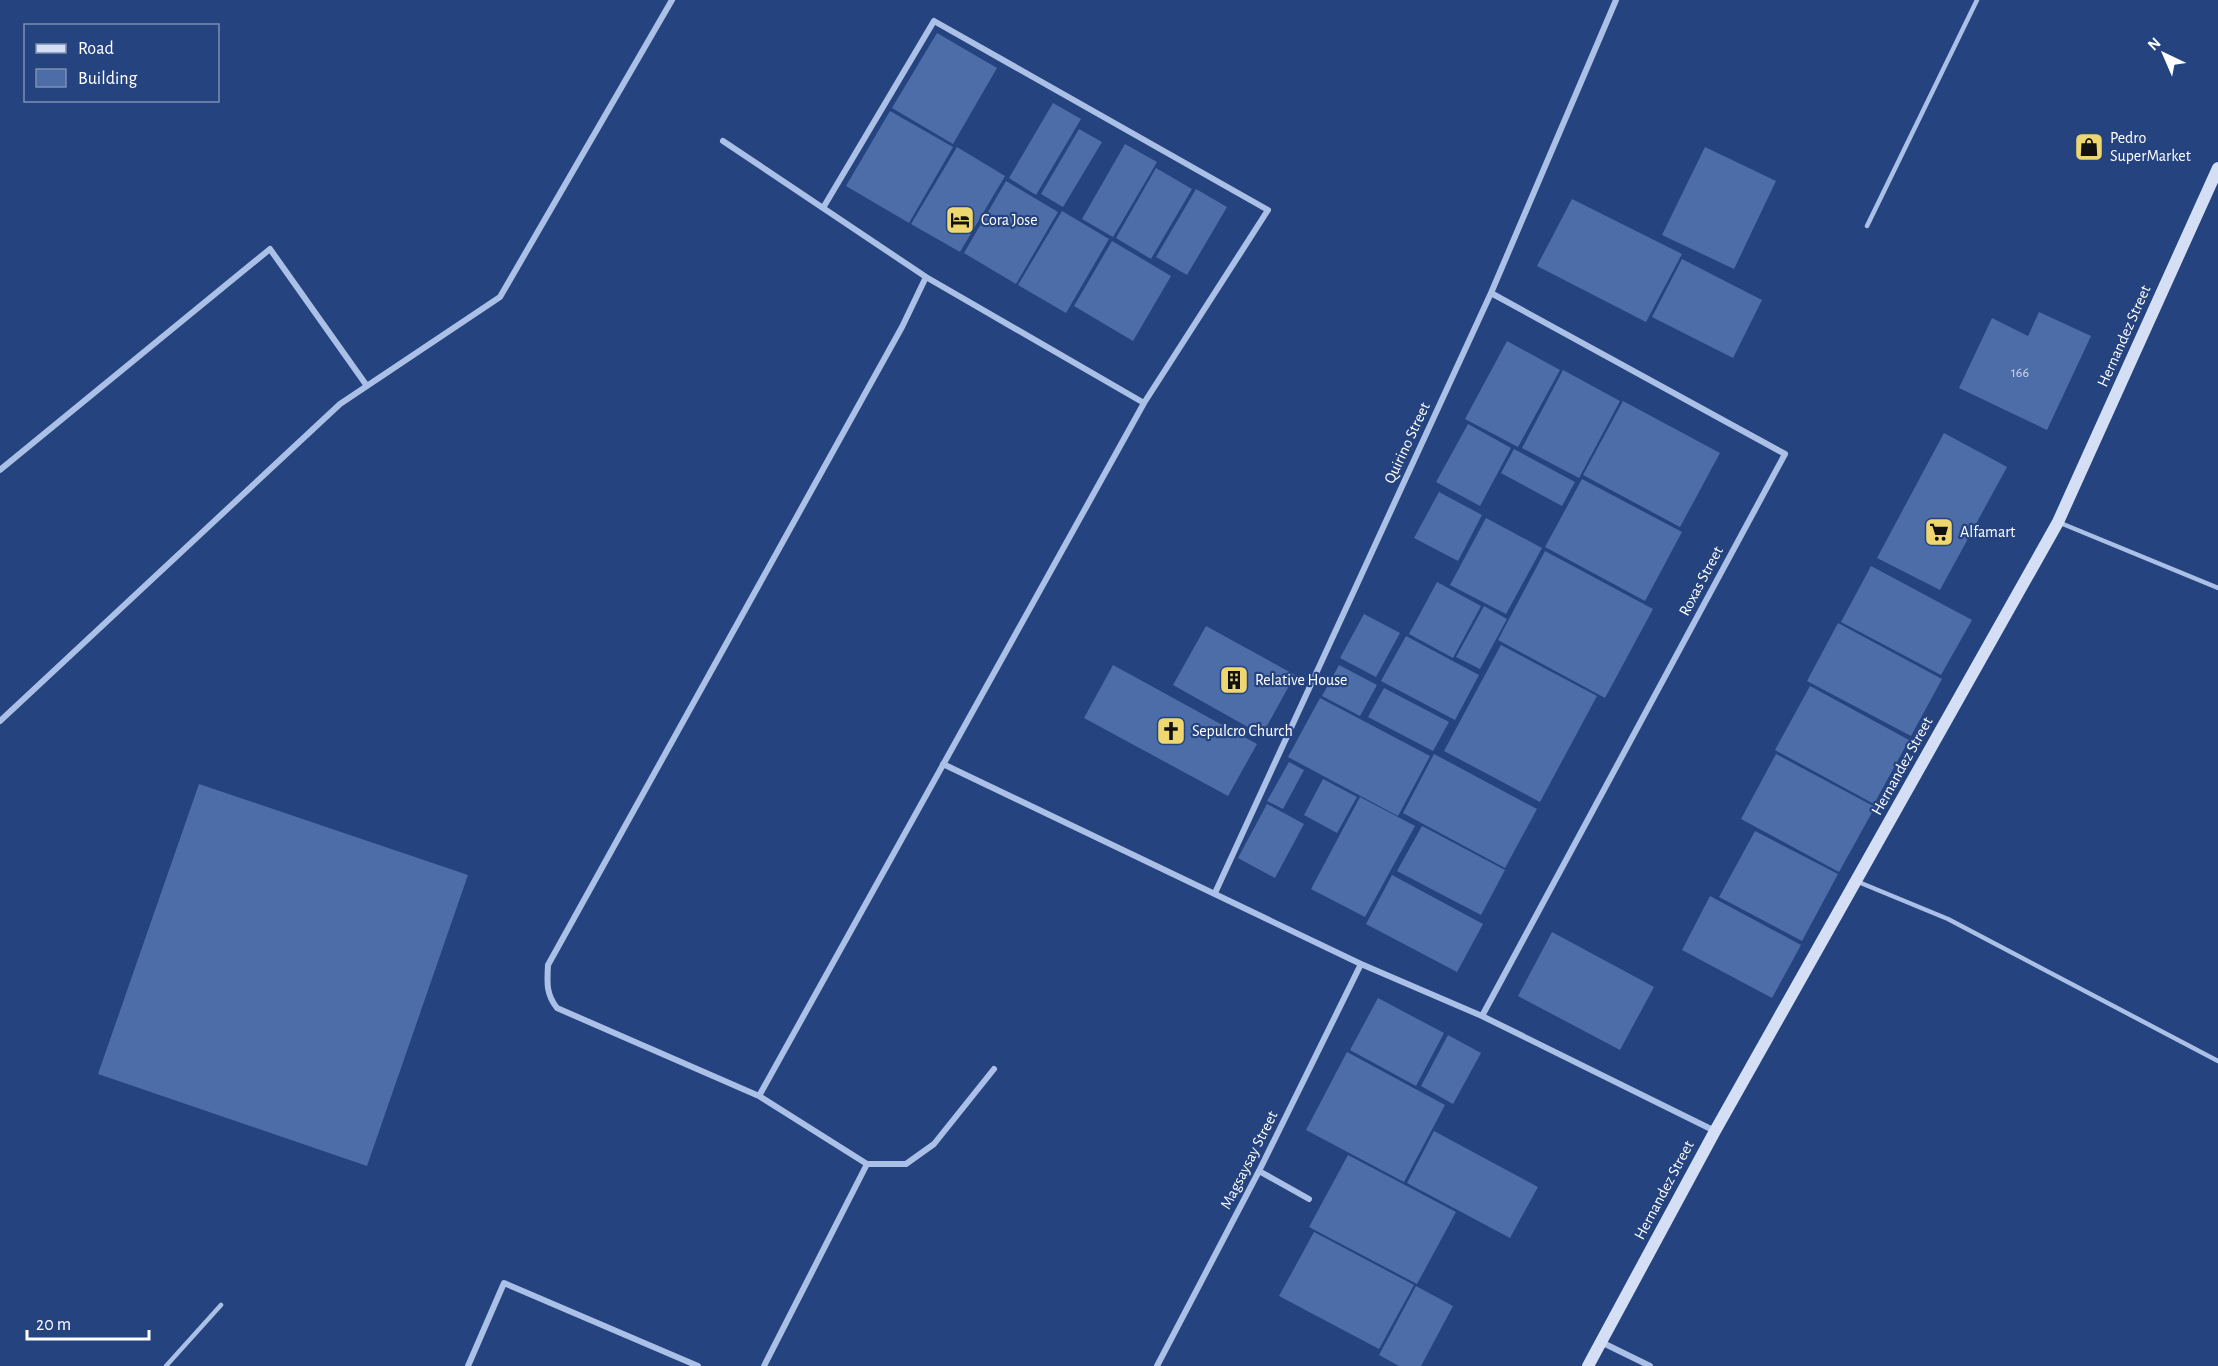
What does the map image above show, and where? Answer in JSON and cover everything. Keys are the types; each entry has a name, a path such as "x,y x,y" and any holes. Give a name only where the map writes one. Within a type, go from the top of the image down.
{"street":[{"path":"0,721 339,404 500,297 672,0"},
{"name":"Quirino Street","path":"1215,893 1491,293 1616,0"},
{"path":"759,1096 1144,403 1268,210 934,21 823,208"},
{"path":"723,141 926,277 1144,403"},
{"name":"Hernandez Street","path":"1588,1366 1715,1131 2058,522 2218,168"},
{"path":"0,470 270,249 367,386"},
{"path":"926,277 902,327 548,965 546,987 550,999 557,1008 583,1022 759,1096 867,1164 906,1164 934,1144 994,1069"},
{"name":"Roxas Street","path":"1482,1016 1785,454 1491,293"},
{"path":"943,764 1361,964 1482,1016 1715,1131"},
{"name":"Magsaysay Street","path":"1157,1366 1259,1171 1361,964"},
{"path":"764,1366 867,1164"},
{"path":"1259,1171 1309,1199"},
{"path":"468,1366 504,1283 698,1366"},
{"path":"1601,1342 1650,1366"}],"lane":[{"path":"1867,226 1977,0"},
{"path":"2058,522 2218,588"},
{"path":"1856,881 1948,920 2218,1061"},
{"path":"166,1366 221,1305"}],"building":[{"path":"937,33 997,68 953,144 892,108"},
{"path":"1053,103 1081,119 1036,195 1009,178"},
{"path":"890,111 953,147 909,223 846,186"},
{"path":"1079,129 1102,142 1063,207 1041,194"},
{"path":"1125,144 1157,162 1113,237 1082,219"},
{"path":"957,147 1005,176 960,252 911,224"},
{"path":"1705,147 1776,181 1734,269 1662,235"},
{"path":"1156,168 1192,189 1151,259 1116,238"},
{"path":"1006,181 1058,212 1016,284 964,253"},
{"path":"1196,189 1227,207 1187,275 1156,257"},
{"path":"1572,199 1682,254 1646,322 1537,266"},
{"path":"1062,211 1109,239 1066,313 1018,285"},
{"path":"1112,241 1171,276 1133,341 1074,306"},
{"path":"1682,259 1762,300 1733,358 1652,317"},
{"path":"2039,312 2091,336 2047,430 1959,388 1992,318 2028,336"},
{"path":"1507,341 1560,370 1518,447 1465,419"},
{"path":"1563,370 1620,401 1579,478 1522,448"},
{"path":"1623,401 1720,453 1680,527 1583,475"},
{"path":"1468,424 1511,448 1480,506 1436,482"},
{"path":"1944,433 2007,467 1940,590 1877,558"},
{"path":"1514,449 1575,482 1562,506 1501,473"},
{"path":"1582,479 1682,532 1645,601 1545,547"},
{"path":"1439,492 1482,515 1458,561 1414,538"},
{"path":"1486,518 1542,548 1506,614 1450,585"},
{"path":"1545,551 1653,609 1605,698 1498,640"},
{"path":"1871,566 1972,620 1941,675 1841,622"},
{"path":"1437,582 1481,606 1453,658 1409,634"},
{"path":"1484,606 1507,619 1480,669 1456,657"},
{"path":"1364,614 1400,633 1376,677 1340,658"},
{"path":"1838,623 1942,679 1911,736 1807,681"},
{"name":"Relative House","path":"1206,626 1295,675 1262,735 1173,685"},
{"path":"1406,636 1479,675 1455,720 1381,681"},
{"path":"1501,645 1597,696 1540,802 1444,751"},
{"name":"Sepulcro Church","path":"1113,665 1257,744 1228,796 1084,718"},
{"path":"1339,665 1377,685 1360,716 1322,696"},
{"path":"1810,686 1909,740 1874,804 1775,750"},
{"path":"1384,688 1449,722 1433,751 1368,717"},
{"path":"1320,698 1430,756 1398,816 1288,757"},
{"path":"1434,754 1537,809 1505,868 1403,813"},
{"path":"1776,754 1875,807 1839,872 1741,819"},
{"path":"1289,762 1304,770 1283,809 1267,801"},
{"path":"1323,779 1357,797 1337,833 1304,815"},
{"path":"199,784 468,875 367,1166 98,1074"},
{"path":"1360,797 1415,826 1365,917 1311,889"},
{"path":"1267,804 1304,824 1275,878 1238,858"},
{"path":"1422,826 1505,870 1481,915 1397,871"},
{"path":"1755,831 1838,874 1802,941 1719,897"},
{"path":"1392,875 1483,924 1457,972 1366,924"},
{"path":"1710,896 1801,945 1772,998 1682,950"},
{"path":"1552,932 1654,987 1620,1050 1518,996"},
{"path":"1378,998 1444,1033 1416,1086 1350,1050"},
{"path":"1448,1035 1481,1053 1453,1104 1421,1086"},
{"path":"1347,1052 1445,1105 1404,1182 1306,1130"},
{"path":"1434,1131 1538,1187 1510,1238 1407,1183"},
{"path":"1348,1155 1456,1212 1417,1284 1309,1227"},
{"path":"1314,1232 1414,1285 1379,1349 1279,1296"},
{"path":"1416,1286 1453,1306 1421,1366 1399,1366 1379,1355"}],"place":[{"name":"Pedro SuperMarket","path":"2089,147"},
{"name":"Cora Jose","path":"960,220"},
{"name":"Alfamart","path":"1939,532"},
{"name":"Relative House","path":"1234,680"},
{"name":"Sepulcro Church","path":"1171,731"}]}
